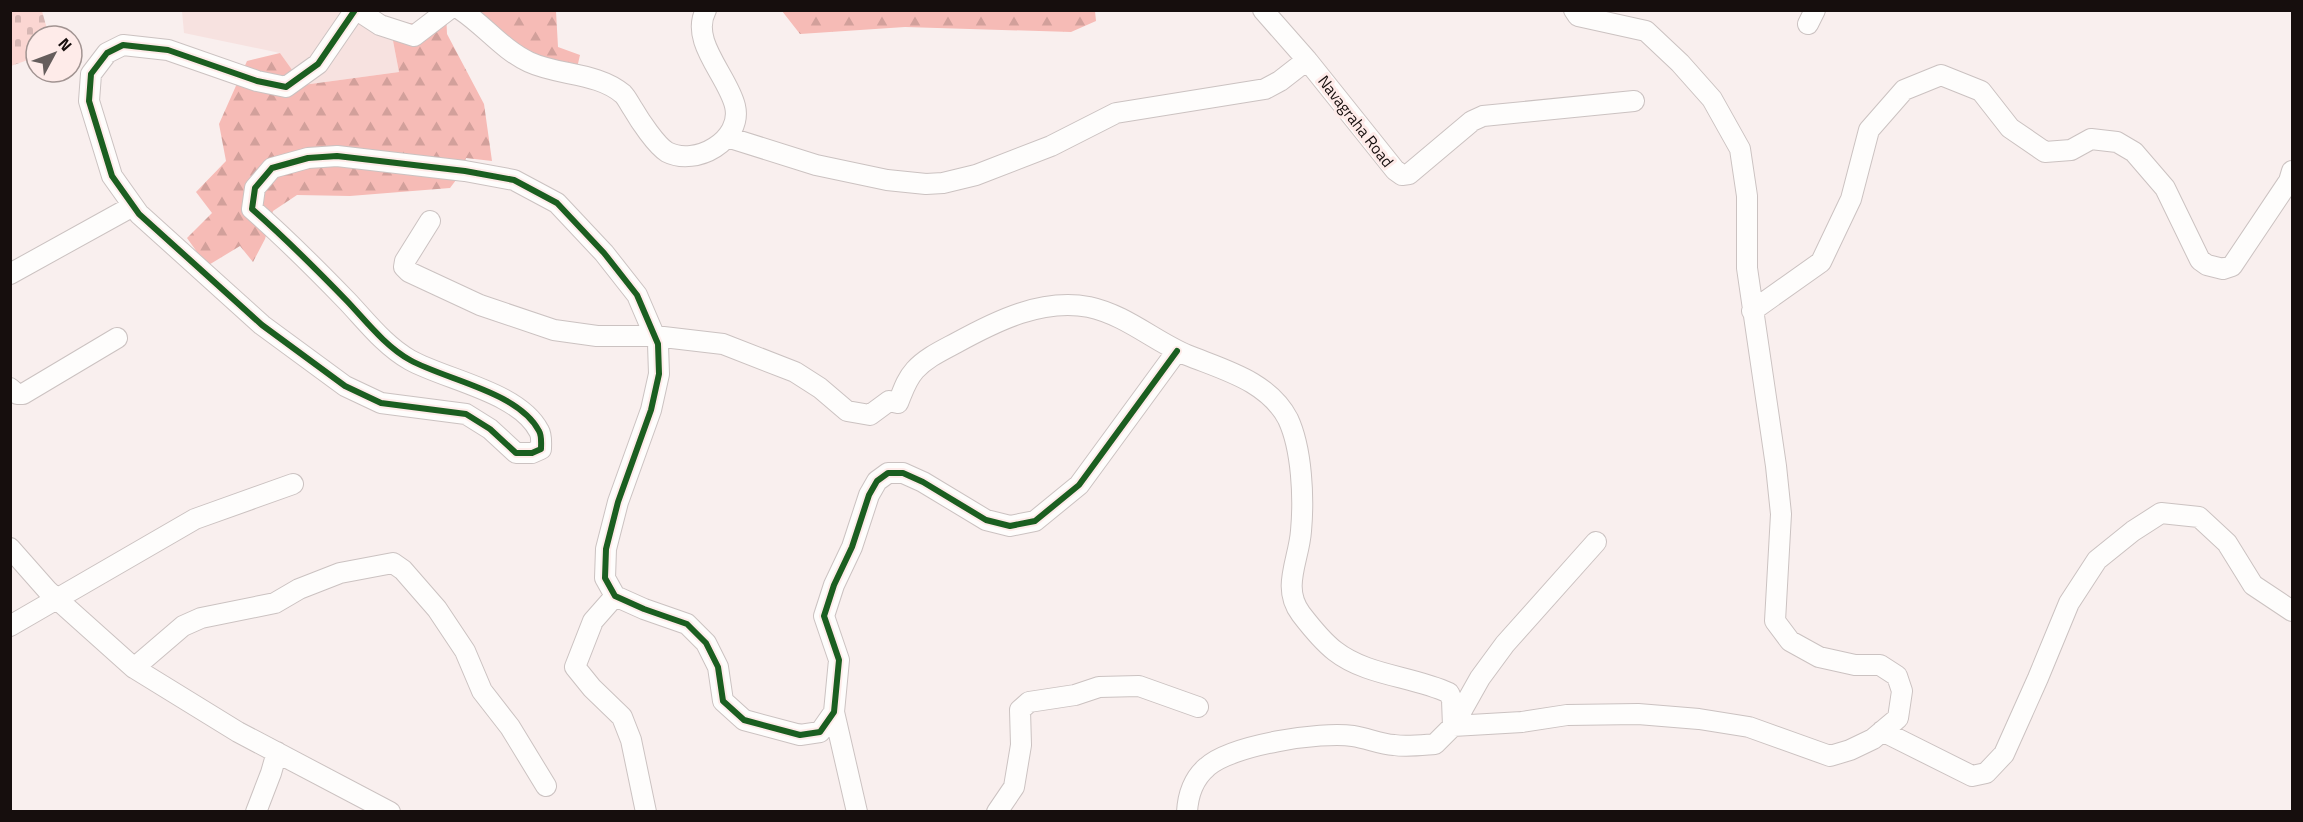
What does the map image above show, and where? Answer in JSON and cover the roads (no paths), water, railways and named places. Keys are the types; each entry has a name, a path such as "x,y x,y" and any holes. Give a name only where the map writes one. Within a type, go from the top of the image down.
{"street":[{"path":"447,10 414,36 380,25 356,10 318,64 286,87 257,81 168,50 123,45 107,53 92,74 89,101 112,176 139,214 262,325 345,386 381,403 466,414 490,429 516,453 532,453 541,449 540,433 525,412 493,394 406,358 384,340 289,243 252,209 255,188 272,168 308,158 337,156 465,171 514,180 557,203 604,253 637,295 658,344 659,375 651,410 618,502 606,549 605,578 615,596 687,624 706,643 718,667 723,701 744,720 800,735 820,732 834,712"},
{"path":"461,10 488,30 509,50 530,62 565,74 592,77 624,94 638,118 667,152 684,156 714,151 734,128 737,117 732,95 702,35 701,21 706,10"},
{"name":"Navagraha Road","path":"1263,10 1307,60 1395,170 1402,175 1409,174 1472,121 1483,116 1634,101"},
{"path":"1453,726 1522,722 1567,715 1648,715 1749,727 1830,756 1874,739 1898,718 1902,691 1898,676 1880,665 1855,665 1819,657 1790,641 1775,621 1781,514 1747,268 1747,196 1740,149 1712,99 1680,63 1646,31 1578,16 1574,10"},
{"path":"727,137 816,165 877,178 908,183 943,183 976,176 1051,146 1116,112 1265,89 1280,81 1307,60"},
{"path":"1752,311 1821,262 1851,199 1869,130 1904,90 1941,75 1981,91 2010,128 2045,152 2072,150 2091,139 2117,142 2134,152 2165,188 2200,260 2215,267 2223,269 2232,266 2289,181 2292,171"},
{"path":"10,274 133,206"},
{"path":"430,221 405,261 404,267 409,272 480,305 554,330 597,336 655,336 723,344 795,372 820,388 847,411 870,415 889,400 898,403 908,378 927,359 990,326 1020,313 1043,307 1070,305 1112,314 1177,351 1255,384 1277,403 1295,437 1301,483 1301,534 1290,584 1292,597 1299,612 1335,651 1356,663 1435,686 1449,693 1452,700 1453,726"},
{"path":"10,388 17,394 23,394 117,338"},
{"path":"857,812 834,712 839,660 824,616 834,585 852,547 876,481 888,473 903,473 923,482 986,520 1010,526 1035,521 1079,485 1177,351"},
{"path":"10,626 195,519 294,484"},
{"path":"1882,731 1972,776 1986,773 2004,754 2069,603 2097,560 2133,531 2161,513 2199,517 2227,543 2253,585 2292,611"},
{"path":"1187,812 1191,786 1207,767 1227,754 1251,747 1312,736 1352,736 1393,745 1435,744 1453,726 1479,678 1596,542"},
{"path":"10,548 58,600 134,668 238,732 390,812"},
{"path":"134,668 183,626 201,618 275,603 299,589 340,573 393,563 403,570 437,609 465,651 483,691 510,727 546,786"},
{"path":"615,596 593,621 574,667 622,717 631,740 646,812"},
{"path":"997,812 1014,787 1022,745 1020,710 1029,702 1075,695 1099,687 1139,686 1198,707"},
{"path":"256,812 277,752"}]}
